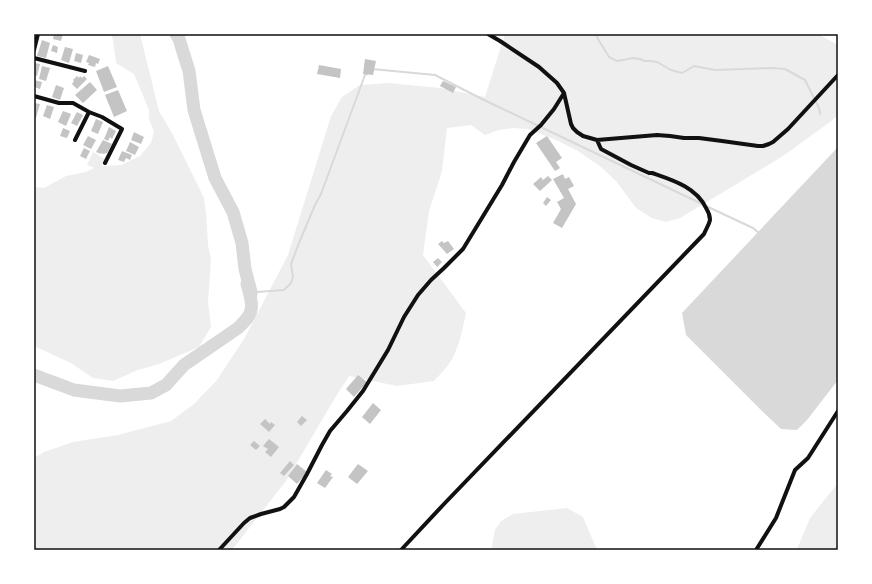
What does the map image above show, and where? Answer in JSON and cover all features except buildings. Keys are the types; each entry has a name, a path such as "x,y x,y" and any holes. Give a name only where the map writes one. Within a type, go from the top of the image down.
{"street":[{"path":"34,50 38,34"},
{"path":"488,34 539,67 557,83 564,94 570,124 583,136 597,140 657,135 699,138 758,146 769,144 788,130 838,75"},
{"path":"34,58 85,71"},
{"path":"219,550 244,522 250,518 284,507 294,496 330,431 363,391 388,350 404,317 418,295 463,248 502,185 530,135 554,109 564,94"},
{"path":"34,96 59,103 73,104 122,128 105,163"},
{"path":"75,140 89,112"},
{"path":"401,550 704,234 709,225 710,218 708,211 704,203 696,194 674,181 649,173 601,149 597,140"},
{"path":"756,550 776,518 795,470 808,458 838,411"}],"shaded area":[{"path":"111,34 140,34 159,111 172,133 204,198 208,245 211,259 208,302 211,327 199,347 113,381 93,378 71,363 34,346 34,187 44,188 66,176 86,172 94,168 87,165 93,152 105,159 102,166 121,165 140,156 151,143 154,132 149,119 149,110 134,74 116,63"},
{"path":"505,34 818,34 838,45 838,115 783,156 680,218 666,222 652,218 636,208 616,181 601,167 578,151 556,140 528,129 513,128 499,130 485,135 471,125 447,128 442,171 429,211 423,255 466,313 460,340 455,352 449,364 434,381 397,386 349,376 286,481 231,550 34,550 34,458 44,452 73,442 118,435 171,421 194,404 217,380 244,339 288,255 331,116 342,97 360,85 389,83 440,88 485,97"},
{"path":"838,147 838,380 807,420 797,430 781,429 686,335 682,313"},
{"path":"838,483 838,550 798,550 810,518"},
{"path":"567,508 583,517 597,550 492,550 495,530 501,521 513,514"}],"waterway":[{"path":"176,34 189,71 194,110 215,178 233,212 242,243 245,269 251,292"},
{"path":"179,39 187,34"},
{"path":"596,34 609,57 617,61 633,58 657,62 671,70 682,73 694,66 715,70 785,69 805,80 819,108 820,114"},
{"path":"372,69 435,75 702,204"},
{"path":"251,294 257,292 284,290 291,283 293,277 291,264 321,194 367,73"},
{"path":"706,206 753,228 759,233"},
{"path":"34,375 74,390 120,396 151,393 166,385 184,365 238,328 249,315 252,304 247,284 251,294"}]}
